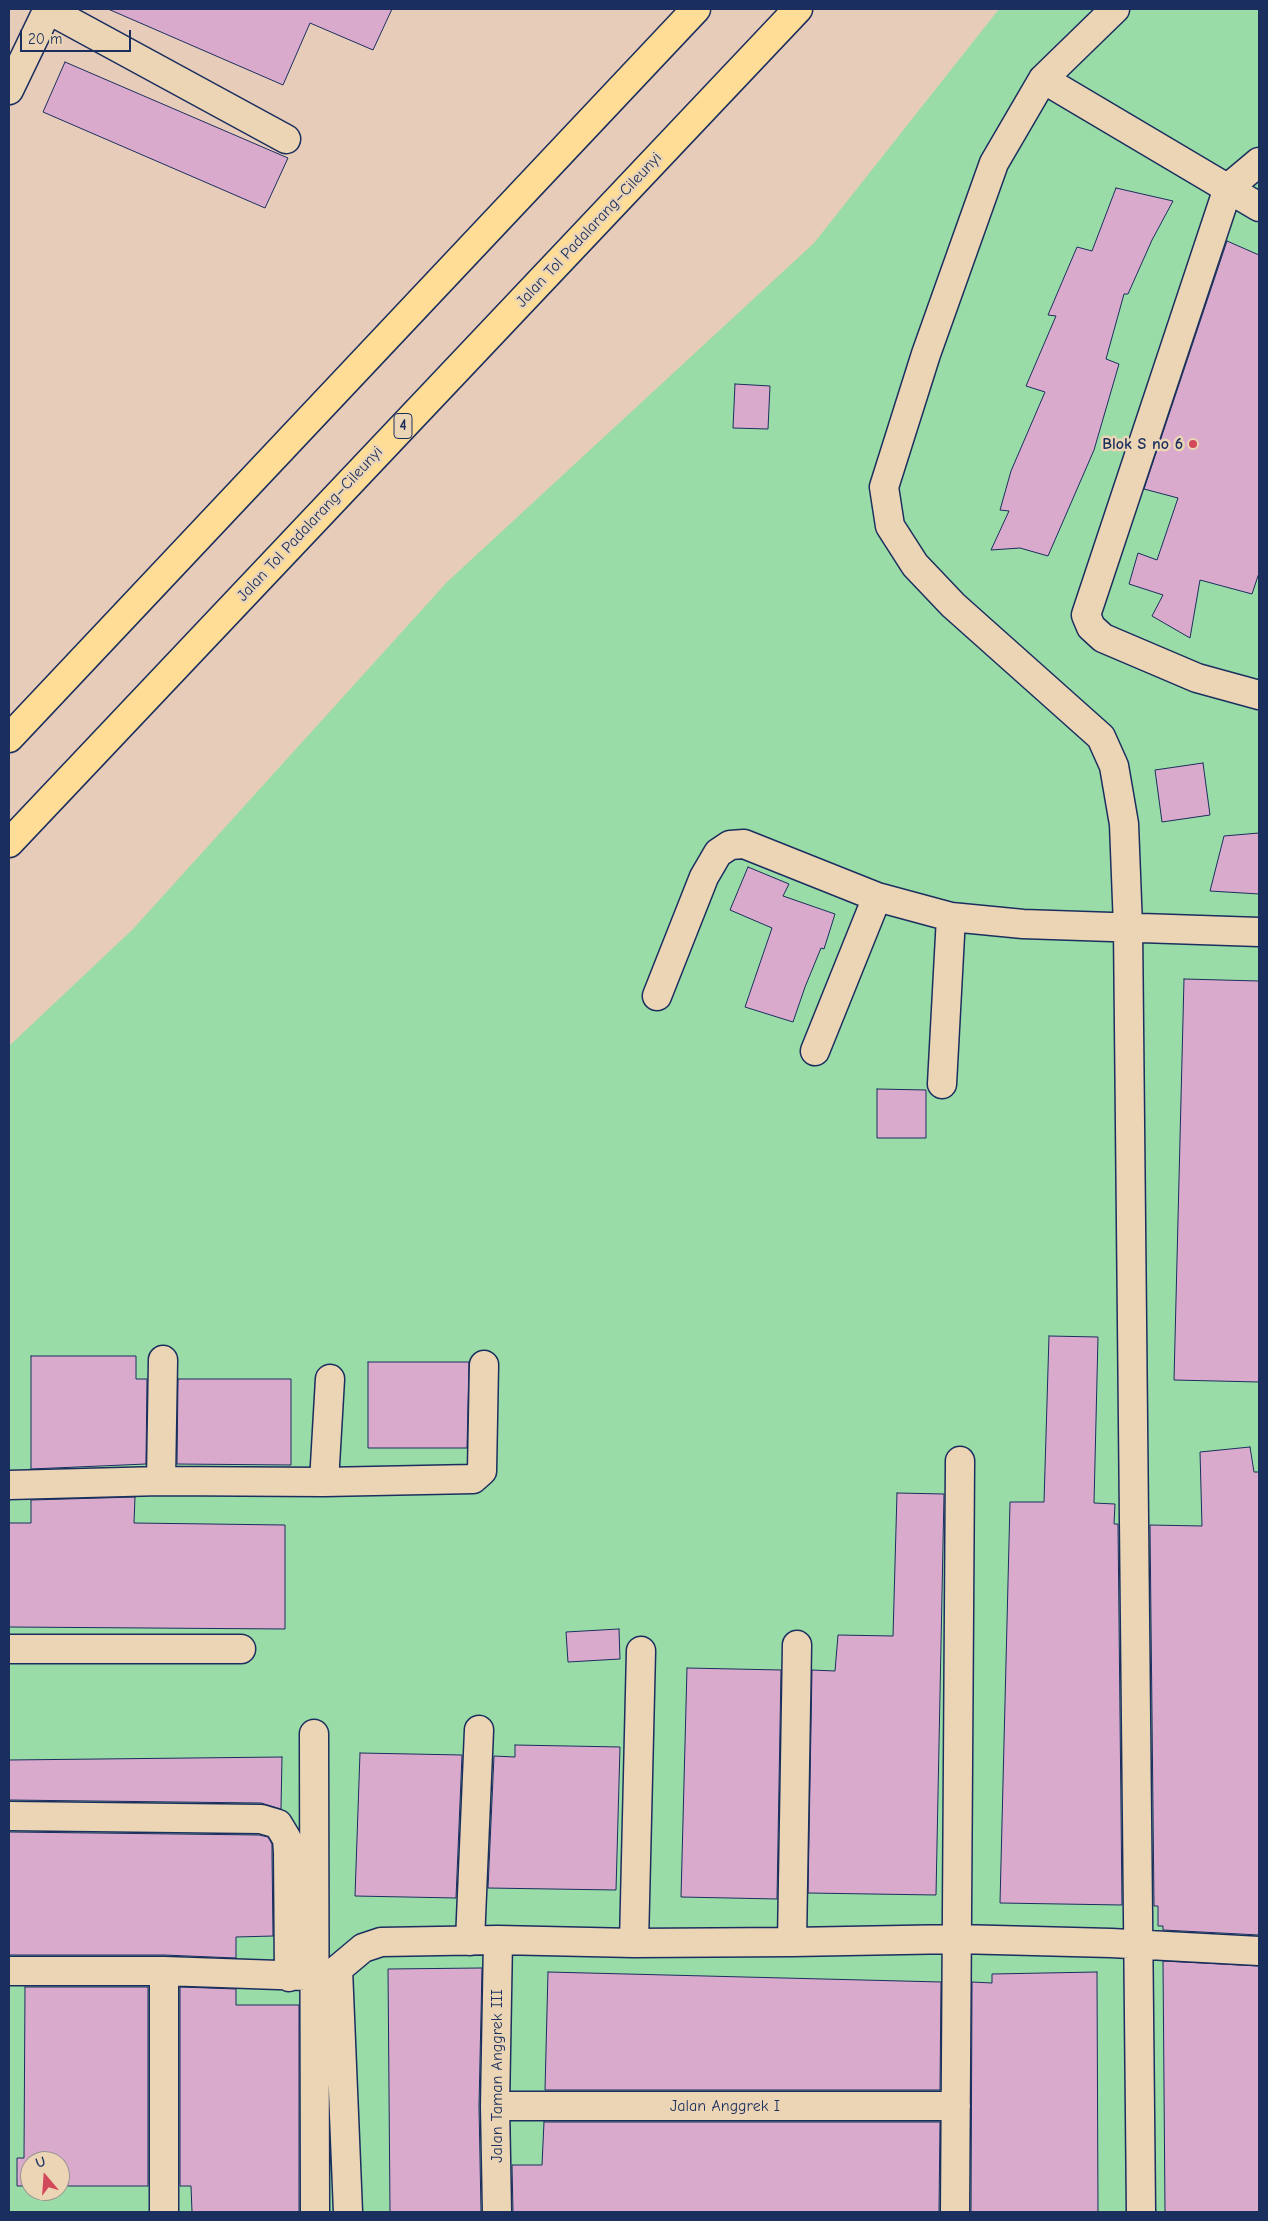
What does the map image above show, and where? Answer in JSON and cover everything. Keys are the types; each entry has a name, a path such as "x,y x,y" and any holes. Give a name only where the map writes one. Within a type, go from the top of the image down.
{"highway":[{"path":"9,738 696,9"},
{"name":"Jalan Tol Padalarang–Cileunyi","path":"9,843 798,9"}],"street":[{"path":"9,90 47,9 286,139"},
{"path":"1115,9 1043,79 994,163 926,354 884,487 890,526 915,565 953,605 1101,737 1114,766 1124,824 1128,927 1140,2212"},
{"path":"1043,79 1259,207"},
{"path":"1259,162 1228,188 1086,615 1091,627 1103,638 1197,678 1259,695"},
{"path":"657,996 704,876 718,853 730,845 744,844 877,897 951,917 1023,924 1259,932"},
{"path":"816,1051 877,897"},
{"path":"942,1084 951,917"},
{"path":"161,1481 163,1360"},
{"path":"9,1485 161,1481 324,1482 473,1479 479,1476 482,1471 484,1365"},
{"path":"324,1482 330,1379"},
{"path":"955,2212 960,1461"},
{"path":"792,1942 797,1645"},
{"path":"9,1649 240,1649"},
{"path":"634,1943 641,1651"},
{"path":"470,1941 479,1730"},
{"path":"314,1734 315,2212"},
{"path":"9,1816 261,1819 278,1824 287,1839 288,1852 314,1974 348,2212"},
{"path":"9,1971 164,1971 314,1974 363,1948 381,1942 498,1940 634,1943 957,1939 1259,1951"},
{"name":"Jalan Taman Anggrek III","path":"497,2212 495,2106 498,1940"},
{"path":"164,1971 164,2212"},
{"name":"Jalan Anggrek I","path":"495,2106 956,2106"}],"green space":[{"path":"999,9 1259,9 1259,2212 9,2212 9,1046 133,929 447,582 814,243"}],"building":[{"path":"108,9 392,9 373,50 310,23 283,85"},
{"path":"65,62 288,158 265,208 43,112"},
{"path":"1116,188 1173,201 1152,240 1128,294 1124,294 1106,359 1119,364 1094,450 1048,556 1020,548 991,550 1009,511 1000,510 1011,471 1045,392 1026,386 1056,316 1048,315 1077,247 1092,251"},
{"path":"1227,241 1259,255 1259,573 1252,594 1200,580 1190,638 1152,616 1163,595 1129,584 1138,553 1157,560 1178,498 1144,489"},
{"path":"735,384 770,386 768,429 733,428"},
{"path":"1203,763 1210,815 1162,822 1155,770"},
{"path":"1259,833 1259,894 1210,891 1224,836"},
{"path":"748,867 789,884 783,896 835,914 824,949 821,948 793,1022 745,1007 772,928 730,910"},
{"path":"1184,979 1259,981 1259,1382 1174,1380"},
{"path":"877,1089 926,1090 926,1138 877,1138"},
{"path":"1049,1336 1098,1337 1094,1503 1115,1504 1114,1524 1118,1524 1122,1905 1000,1903 1010,1502 1044,1502"},
{"path":"31,1356 136,1356 136,1379 147,1379 146,1464 31,1469"},
{"path":"368,1362 469,1362 467,1448 368,1448"},
{"path":"178,1379 291,1379 291,1465 177,1464"},
{"path":"1250,1447 1254,1472 1259,1472 1259,1935 1163,1930 1163,1926 1158,1926 1158,1906 1154,1906 1150,1525 1202,1526 1200,1452"},
{"path":"897,1493 944,1494 936,1895 808,1893 812,1670 835,1671 838,1635 893,1636"},
{"path":"135,1497 134,1523 285,1525 285,1629 9,1627 9,1523 31,1523 31,1500"},
{"path":"619,1629 620,1659 568,1662 566,1632"},
{"path":"687,1668 781,1670 777,1899 681,1897"},
{"path":"515,1745 620,1747 616,1890 488,1888 494,1756 515,1757"},
{"path":"360,1753 462,1755 456,1898 355,1896"},
{"path":"282,1757 281,1809 261,1803 9,1800 9,1760"},
{"path":"9,1832 259,1835 268,1837 272,1844 273,1936 236,1937 236,1958 164,1955 9,1955"},
{"path":"1163,1961 1259,1966 1259,2212 1165,2212"},
{"path":"482,1968 479,2106 481,2212 390,2212 388,1969"},
{"path":"548,1972 941,1982 940,2090 545,2090"},
{"path":"1097,1972 1098,2212 971,2212 972,1982 992,1983 992,1974"},
{"path":"25,1987 148,1987 148,2186 70,2186 70,2151 24,2151"},
{"path":"180,1987 236,1989 236,2005 299,2005 299,2212 192,2212 191,2186 180,2186"},
{"path":"544,2122 940,2122 939,2212 513,2212 512,2165 542,2165"},
{"path":"17,2158 20,2158 20,2186 17,2186"}],"place":[{"name":"Blok S no 6","path":"1193,444"}]}
